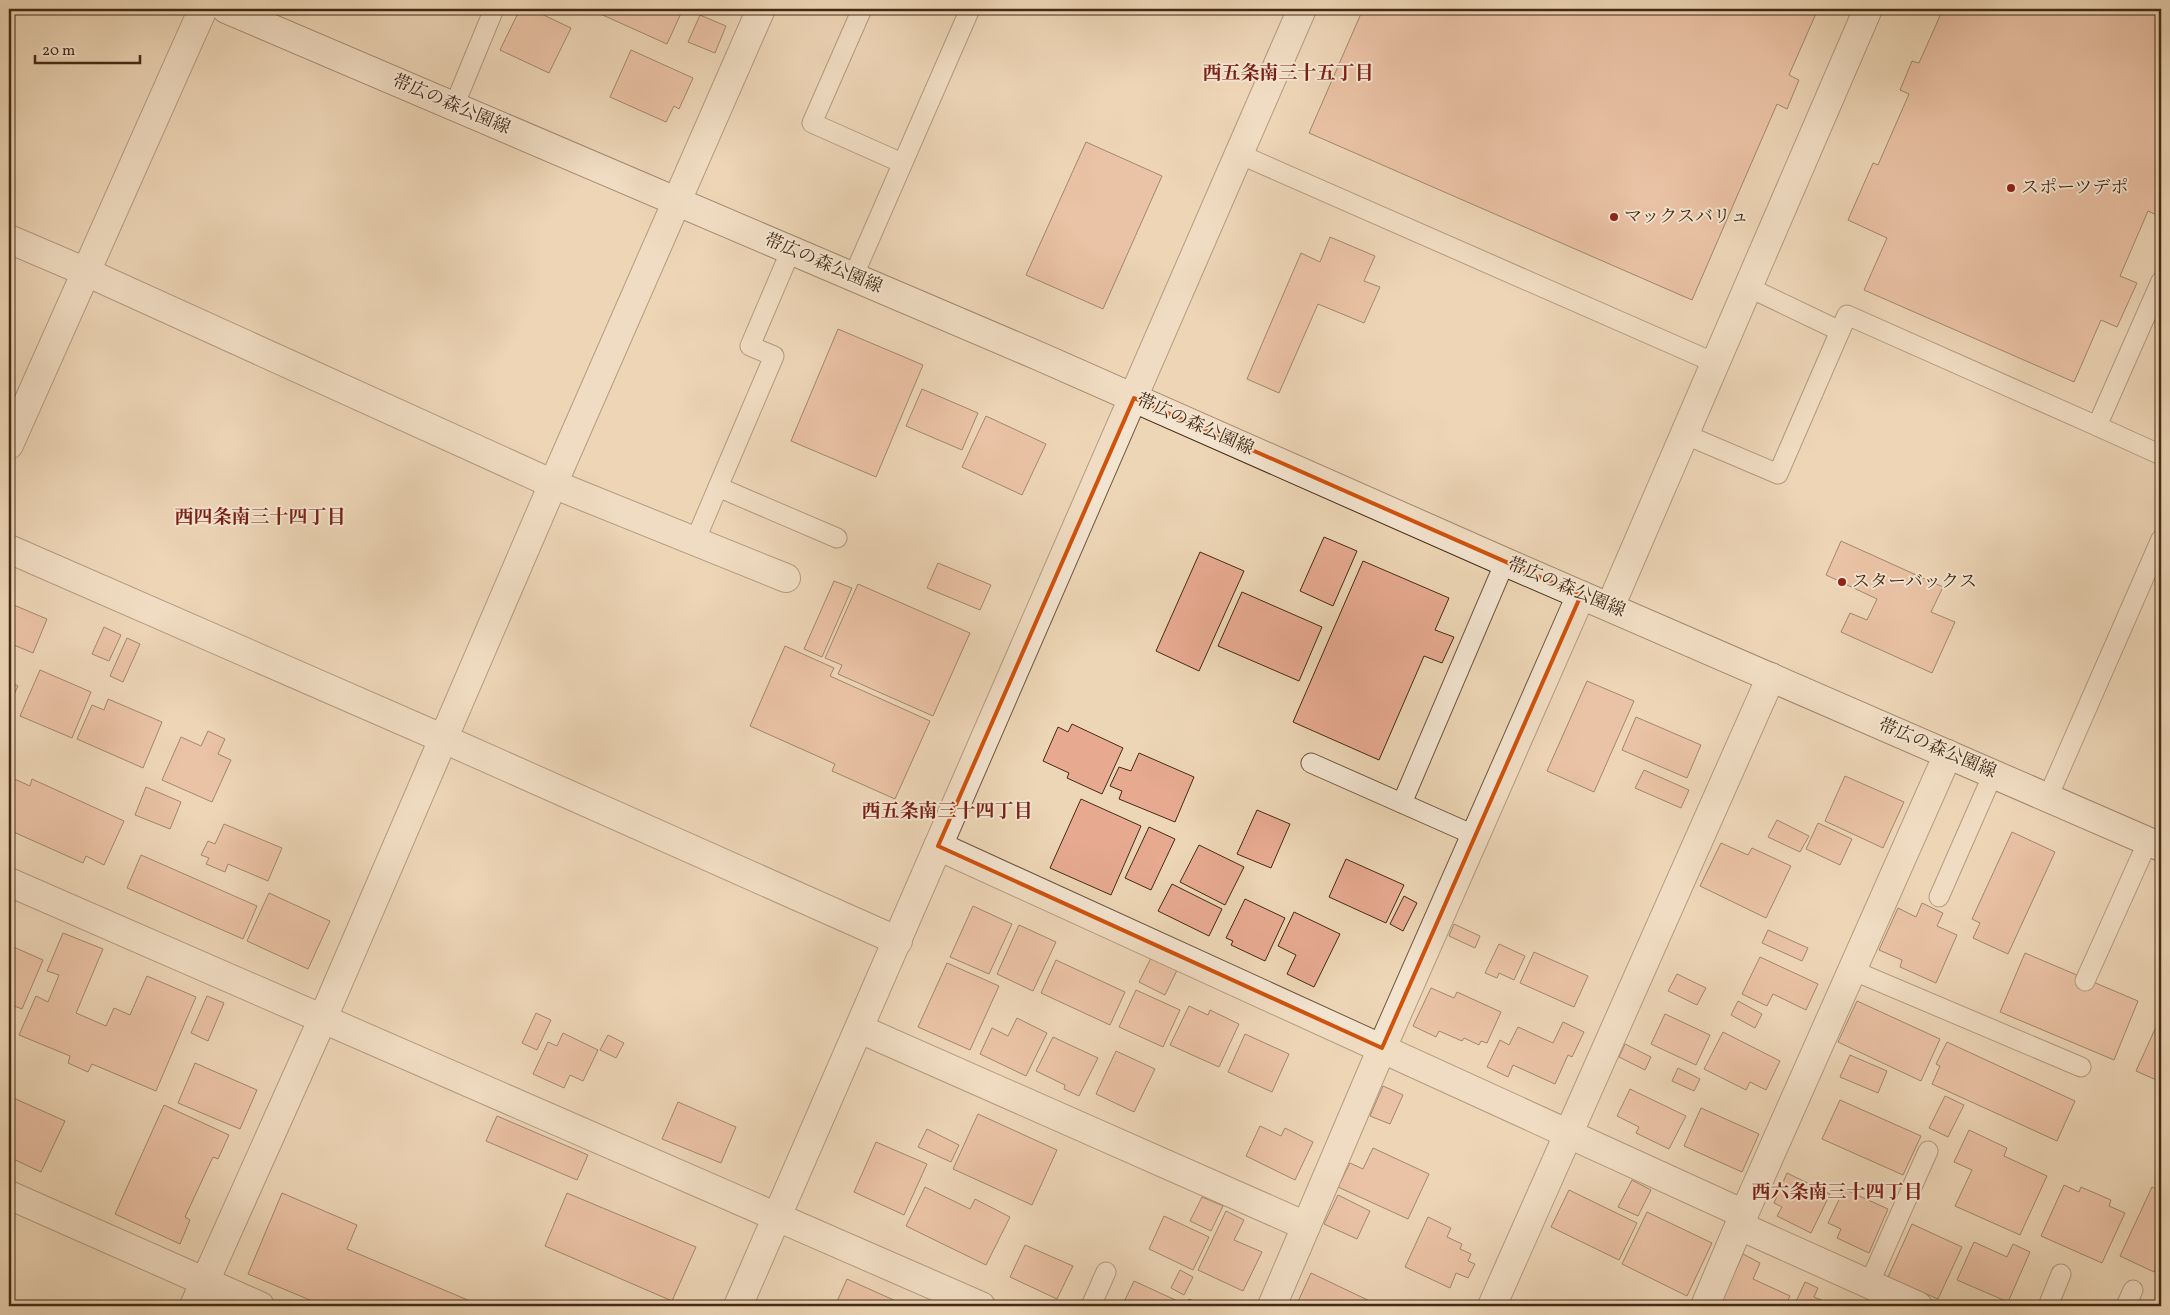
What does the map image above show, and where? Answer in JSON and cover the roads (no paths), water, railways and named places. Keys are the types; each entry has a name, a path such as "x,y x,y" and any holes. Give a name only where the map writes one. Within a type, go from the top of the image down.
{"street":[{"path":"9,445 203,9"},
{"name":"帯広の森公園線","path":"226,9 853,276 1993,774 2156,841"},
{"path":"194,1306 323,1018 553,484 761,9"},
{"path":"738,1306 779,1217 1302,9"},
{"path":"1610,607 1868,9"},
{"path":"9,239 86,272 553,484 786,578"},
{"path":"9,549 444,739 898,941"},
{"path":"1272,1306 1382,1048 1581,595"},
{"path":"1492,1306 1771,677"},
{"path":"1705,1306 1948,754"},
{"path":"938,846 1568,1132 1869,1284 1918,1306"},
{"path":"9,882 981,1306"},
{"path":"860,1029 1306,1226"},
{"path":"9,1195 260,1306"}],"lane":[{"path":"454,106 494,9"},
{"path":"862,9 812,124 902,163"},
{"path":"853,276 970,9"},
{"path":"1239,154 1715,363"},
{"path":"695,541 774,356 750,346 791,250"},
{"path":"2097,426 2161,281"},
{"path":"1748,288 1840,330"},
{"path":"1684,434 1778,474 1847,315 2161,455"},
{"path":"718,487 837,538"},
{"path":"2048,797 2161,539"},
{"path":"1402,803 1505,562"},
{"path":"1311,763 1476,836"},
{"path":"1939,897 1993,774"},
{"path":"2085,981 2156,841"},
{"path":"1852,970 2081,1067"},
{"path":"1869,1284 1928,1151"},
{"path":"1091,1306 1106,1272"},
{"path":"2048,1306 2061,1274"}],"place":[{"name":"スポーツデポ","path":"2011,188"},
{"name":"マックスバリュ","path":"1614,217"},
{"name":"スターバックス","path":"1842,582"}],"district":[{"name":"西五条南三十五丁目","path":"1288,74"},
{"name":"西四条南三十四丁目","path":"260,518"},
{"name":"西五条南三十四丁目","path":"947,812"},
{"name":"西六条南三十四丁目","path":"1837,1193"}]}
